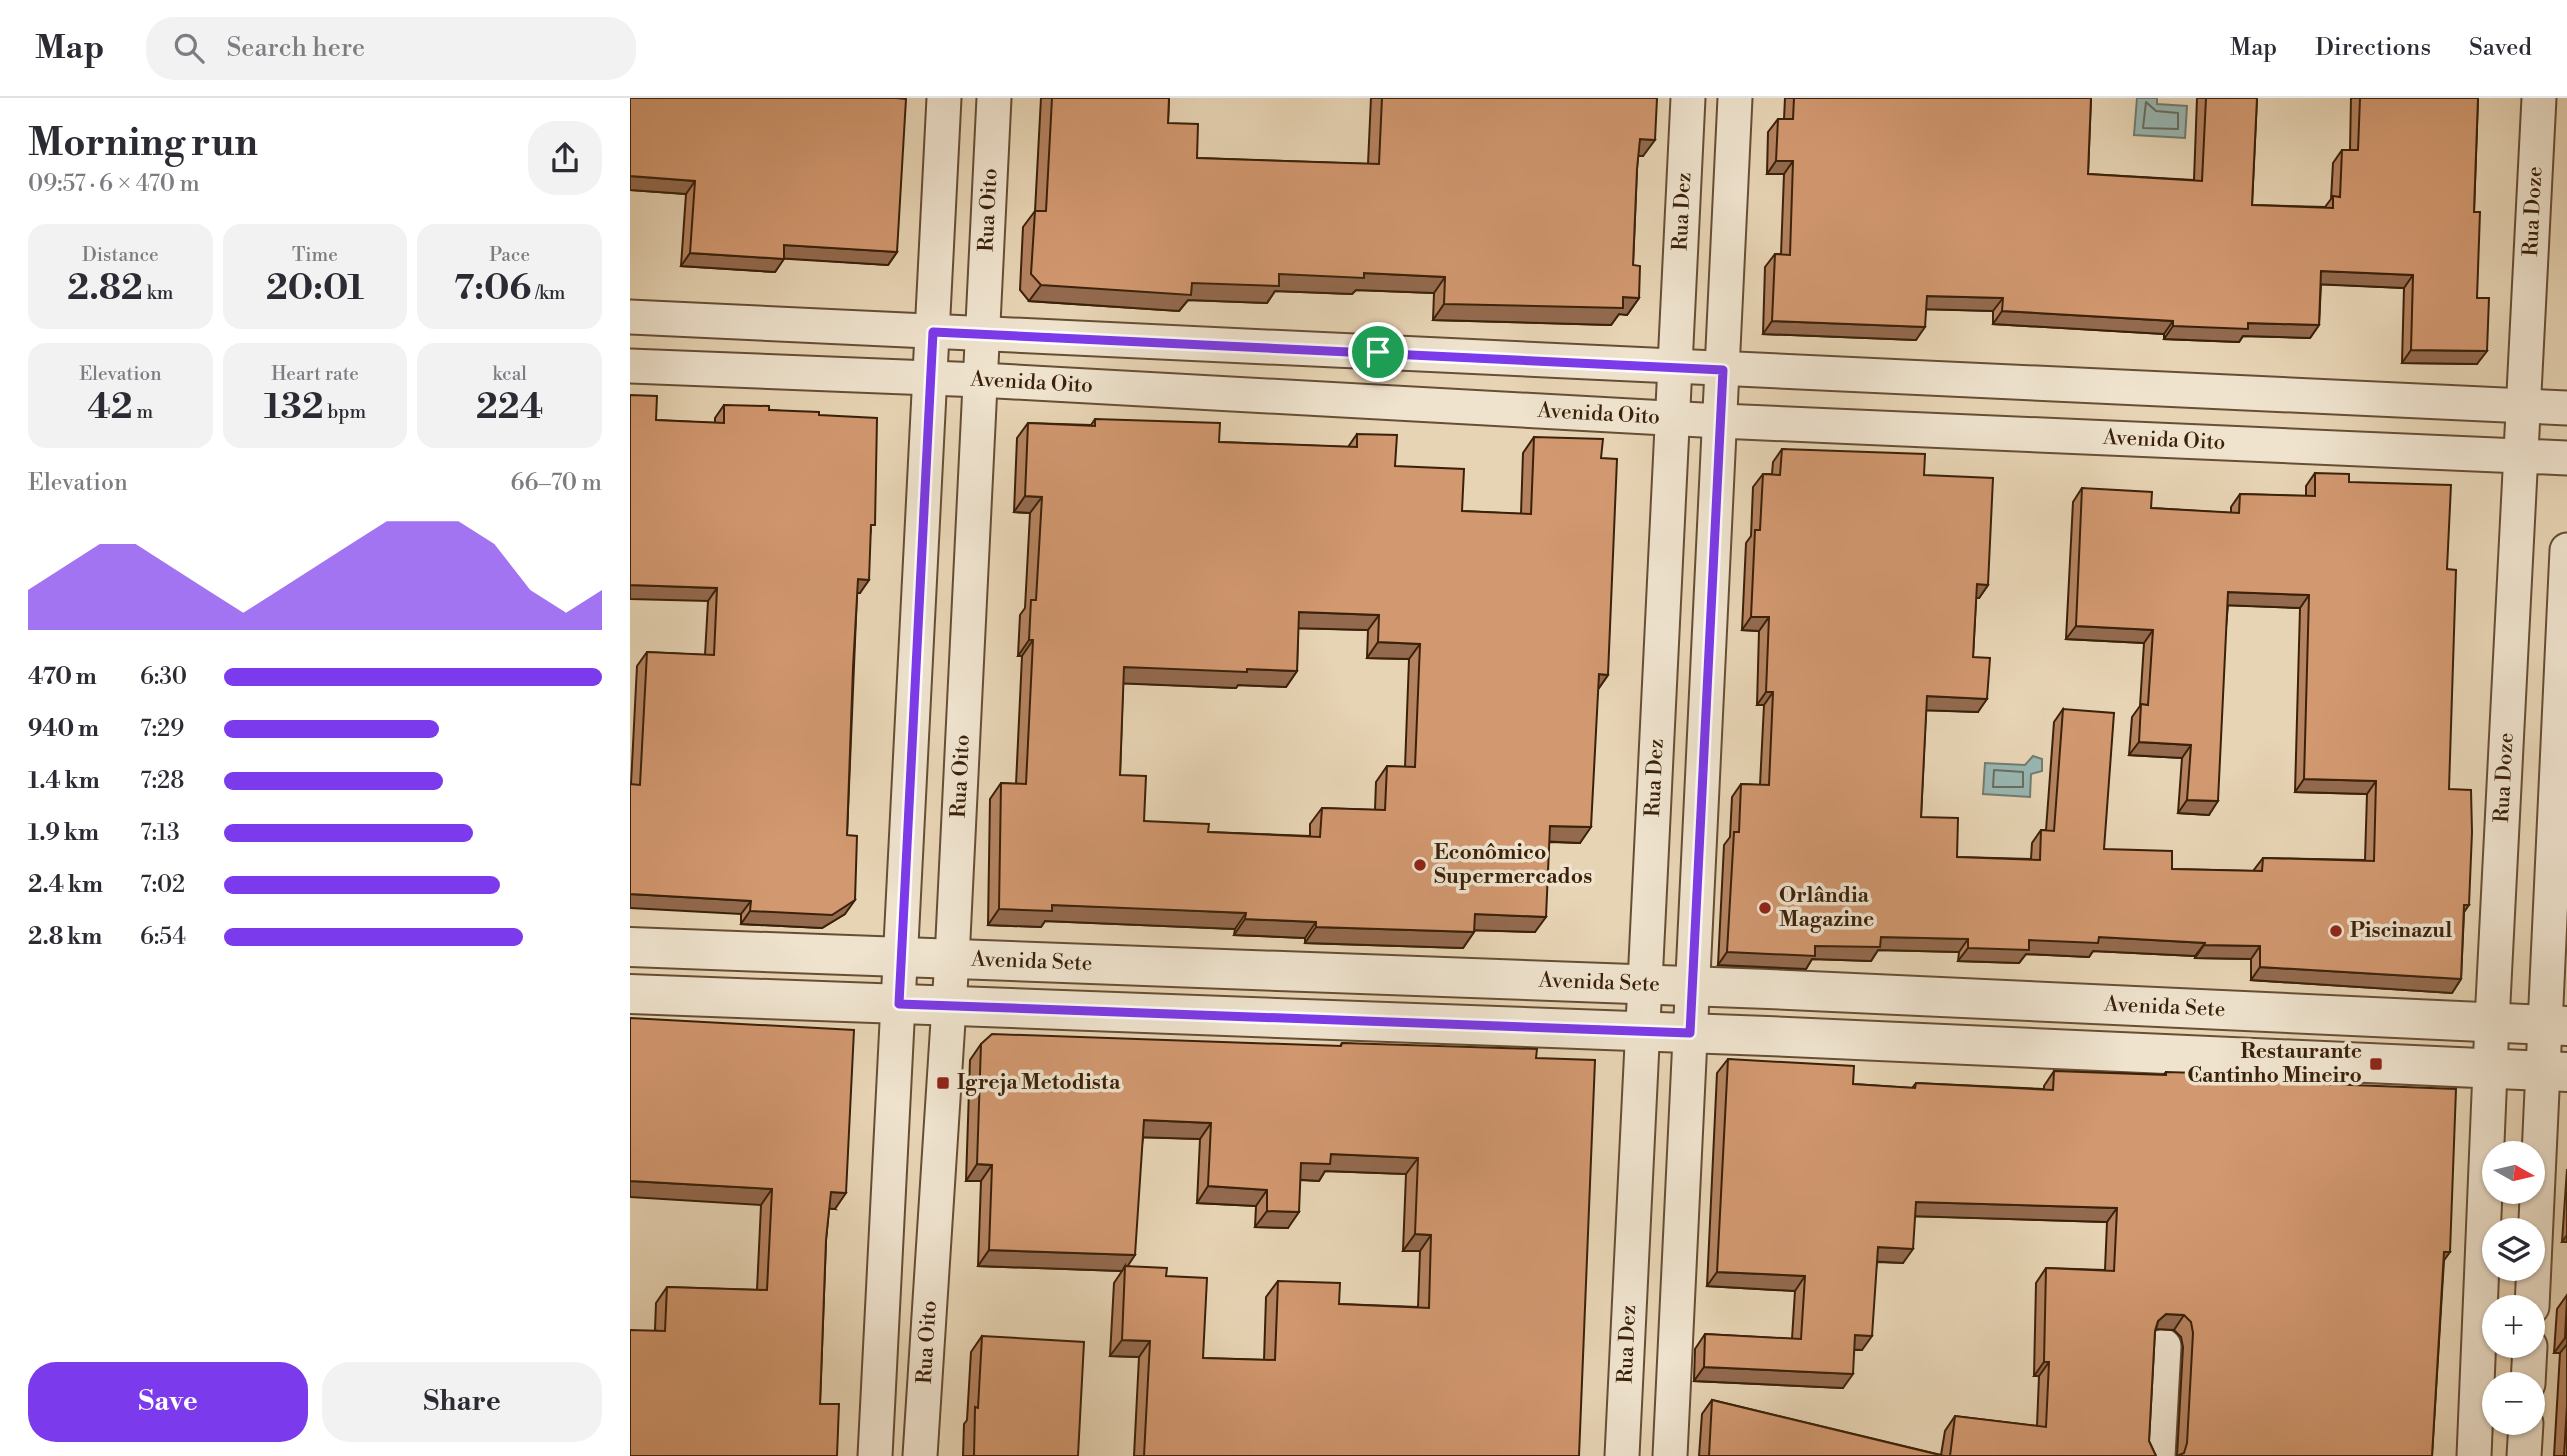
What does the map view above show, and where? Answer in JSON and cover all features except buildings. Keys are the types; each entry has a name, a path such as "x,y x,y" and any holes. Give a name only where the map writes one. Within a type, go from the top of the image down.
{"street":[{"path":"875,1456 944,98"},
{"name":"Rua Oito","path":"920,1456 952,959 994,98"},
{"name":"Rua Dez","path":"1622,1456 1688,98"},
{"path":"1670,1456 1735,98"},
{"name":"Rua Doze","path":"2474,1456 2492,1022 2539,98"},
{"path":"630,317 2567,408"},
{"name":"Avenida Oito","path":"630,366 980,380 1720,421 2567,458"},
{"path":"2533,1295 2555,1072 2567,550"},
{"name":"Avenida Sete","path":"630,947 1694,986 2556,1025"},
{"path":"630,994 1641,1031 2555,1072"},
{"path":"2158,1456 2164,1346"},
{"path":"2525,1456 2526,1435"}],"water":[{"path":"2137,98 2157,98 2157,104 2187,106 2185,138 2134,135"},
{"path":"2033,756 2042,759 2042,771 2031,774 2030,797 1983,794 1985,763 2025,765"}],"place":[{"name":"Econômico Supermercados","path":"1420,865"},
{"name":"Orlândia Magazine","path":"1765,908"},
{"name":"Piscinazul","path":"2336,931"},
{"name":"Restaurante Cantinho Mineiro","path":"2376,1064"},
{"name":"Igreja Metodista","path":"943,1083"}],"route":[{"path":"933,332 1378,352 1723,370 1690,1033 899,1004 933,332"}]}
